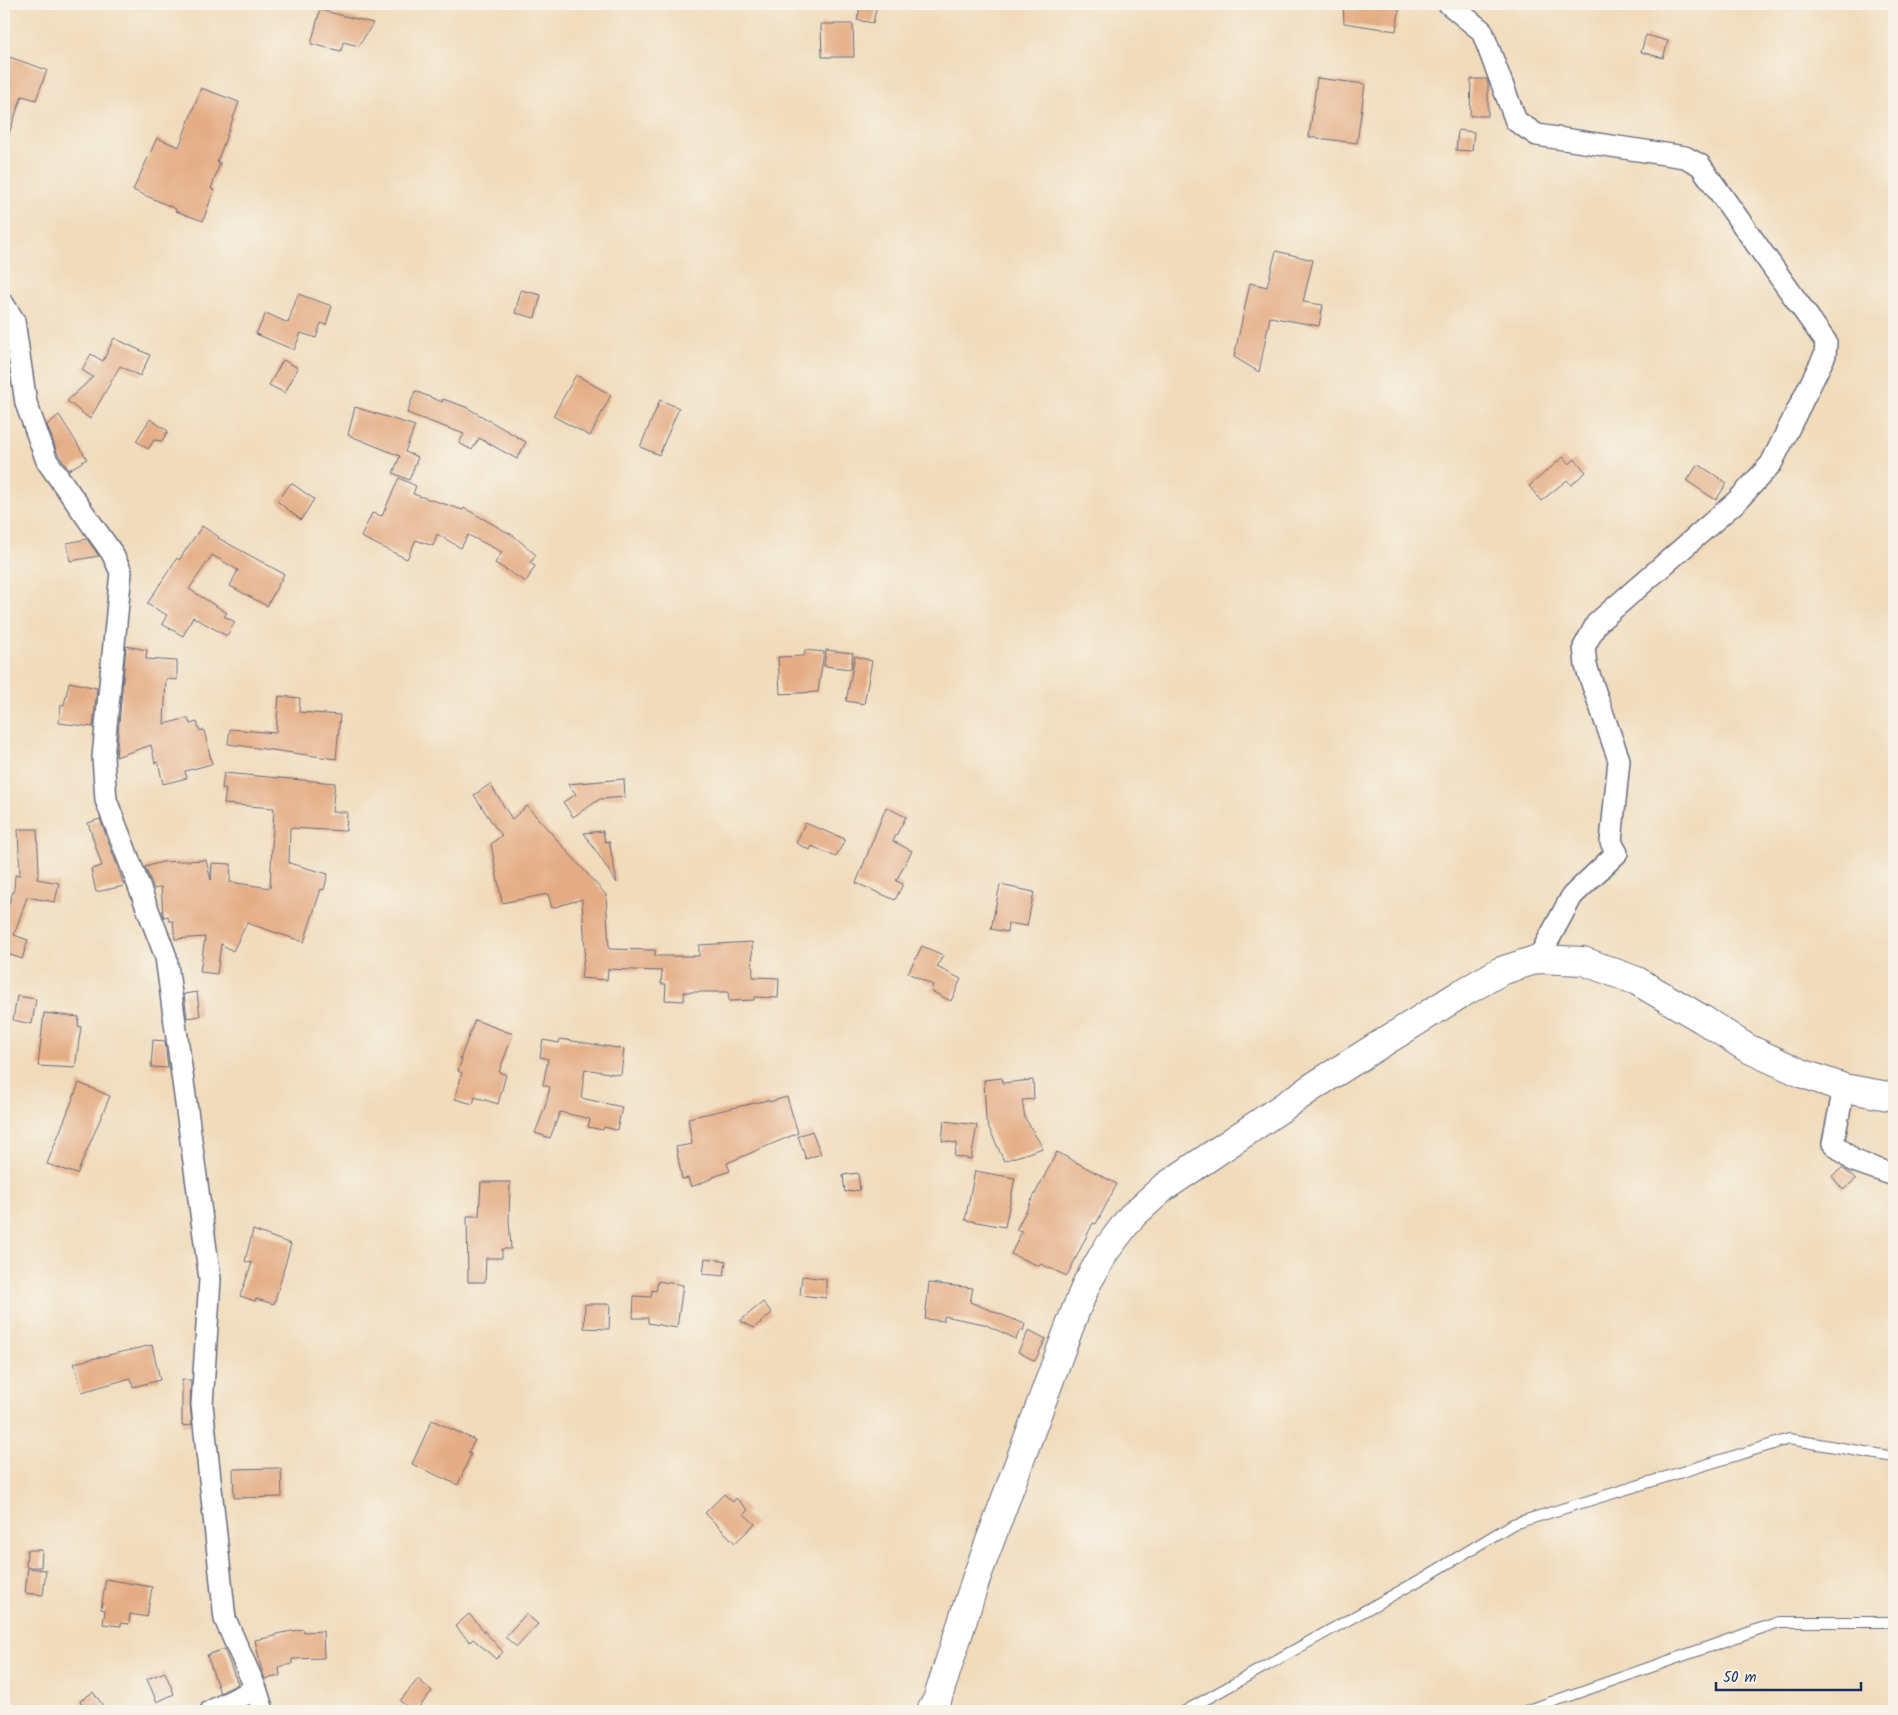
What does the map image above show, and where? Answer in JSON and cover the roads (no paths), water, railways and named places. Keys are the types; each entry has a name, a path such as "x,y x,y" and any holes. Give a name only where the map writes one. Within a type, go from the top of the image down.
{"main road":[{"path":"931,1711 937,1700 977,1576 1081,1298 1087,1283 1106,1250 1131,1217 1162,1188 1334,1074 1501,970 1538,959 1583,961 1637,981 1702,1018 1747,1048 1801,1072 1844,1088 1894,1097"}],"street":[{"path":"1449,4 1482,31 1516,121 1536,135 1685,157 1700,164 1826,342 1825,355 1771,464 1738,500 1598,623 1584,648 1586,666 1619,760 1611,842 1617,853 1572,896 1538,959"},
{"path":"4,305 14,321 26,403 47,461 112,553 121,572 102,757 106,800 166,957 210,1279 202,1405 225,1619 256,1689 263,1711"},
{"path":"1844,1088 1834,1143 1854,1160 1894,1175"},
{"path":"211,1711 256,1689"}],"lane":[{"path":"1185,1711 1427,1576 1513,1524 1789,1438 1894,1457"},
{"path":"1526,1711 1779,1622 1894,1622"}]}
